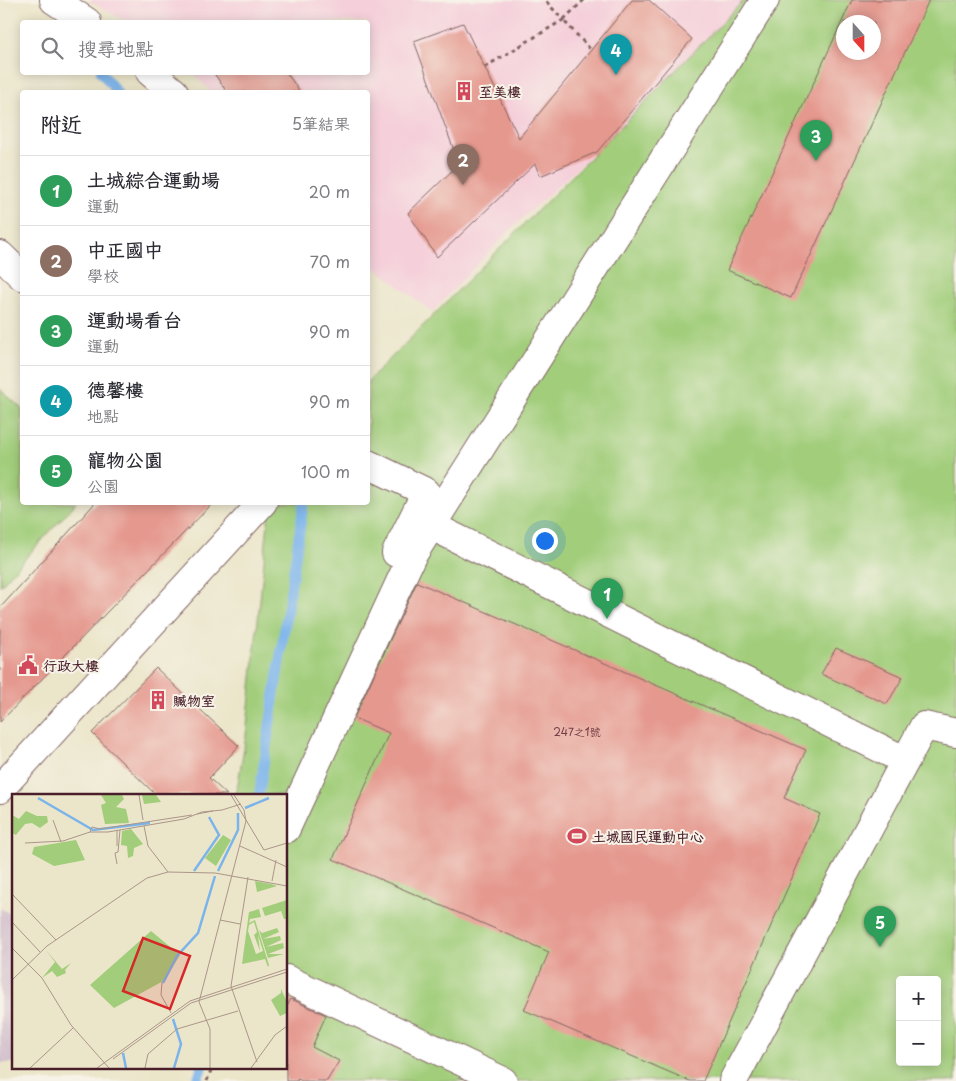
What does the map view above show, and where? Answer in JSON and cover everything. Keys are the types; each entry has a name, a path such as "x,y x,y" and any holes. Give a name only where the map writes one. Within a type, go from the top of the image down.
{"street":[{"path":"54,0 84,20"},
{"path":"288,825 412,556 765,0"},
{"path":"154,75 172,90"},
{"path":"0,255 20,274"},
{"path":"370,465 426,492 379,586"},
{"path":"0,789 260,505"},
{"path":"432,526 904,760"},
{"path":"733,1081 904,760 924,726 956,733"},
{"path":"288,980 503,1081"}],"path":[{"path":"545,0 591,50"},
{"path":"485,67 563,20 584,0"},
{"path":"207,1081 212,1068"}],"shaded area":[{"path":"88,0 744,0 603,145 515,225 432,312 370,264 370,90 209,90 195,75 370,75 370,20 123,20"},
{"path":"0,908 12,915 12,1063 0,1063"}],"green space":[{"path":"744,0 956,0 956,1081 325,1081 288,1068 288,794 236,794 246,736 270,505 370,505 370,379"},
{"path":"0,389 20,407 20,505 74,505 0,586"}],"building":[{"path":"632,0 649,0 692,39 597,152 540,176 535,164 437,257 408,213 459,164 414,41 463,23 519,138"},
{"path":"852,0 929,0 791,298 727,270 836,35 836,60 881,60 881,15 845,15"},
{"path":"215,75 288,75 299,90 226,90"},
{"name":"行政大樓","path":"93,505 211,505 0,722 0,608"},
{"name":"土城國民運動中心","path":"417,582 806,750 784,798 820,814 703,1081 690,1081 524,1010 549,952 333,859 389,733 354,718"},
{"path":"836,648 903,677 887,704 821,674"},
{"name":"贓物室","path":"156,668 239,746 209,778 226,794 155,794 92,733"},
{"path":"291,999 326,1015 312,1047 339,1061 327,1081 302,1081 298,1079 297,1081 286,1081 286,1068 288,1068 288,1004"}],"waterway":[{"path":"103,75 115,90"},
{"path":"259,794 304,505"},
{"path":"197,1081 202,1068"}],"place":[{"name":"德馨樓","path":"616,75"},
{"name":"至美樓","path":"464,91"},
{"name":"運動場看台","path":"816,161"},
{"name":"中正國中","path":"463,185"},
{"name":"土城綜合運動場","path":"607,619"},
{"name":"行政大樓","path":"28,665"},
{"name":"贓物室","path":"158,700"},
{"name":"土城國民運動中心","path":"577,836"},
{"name":"寵物公園","path":"880,947"}]}
